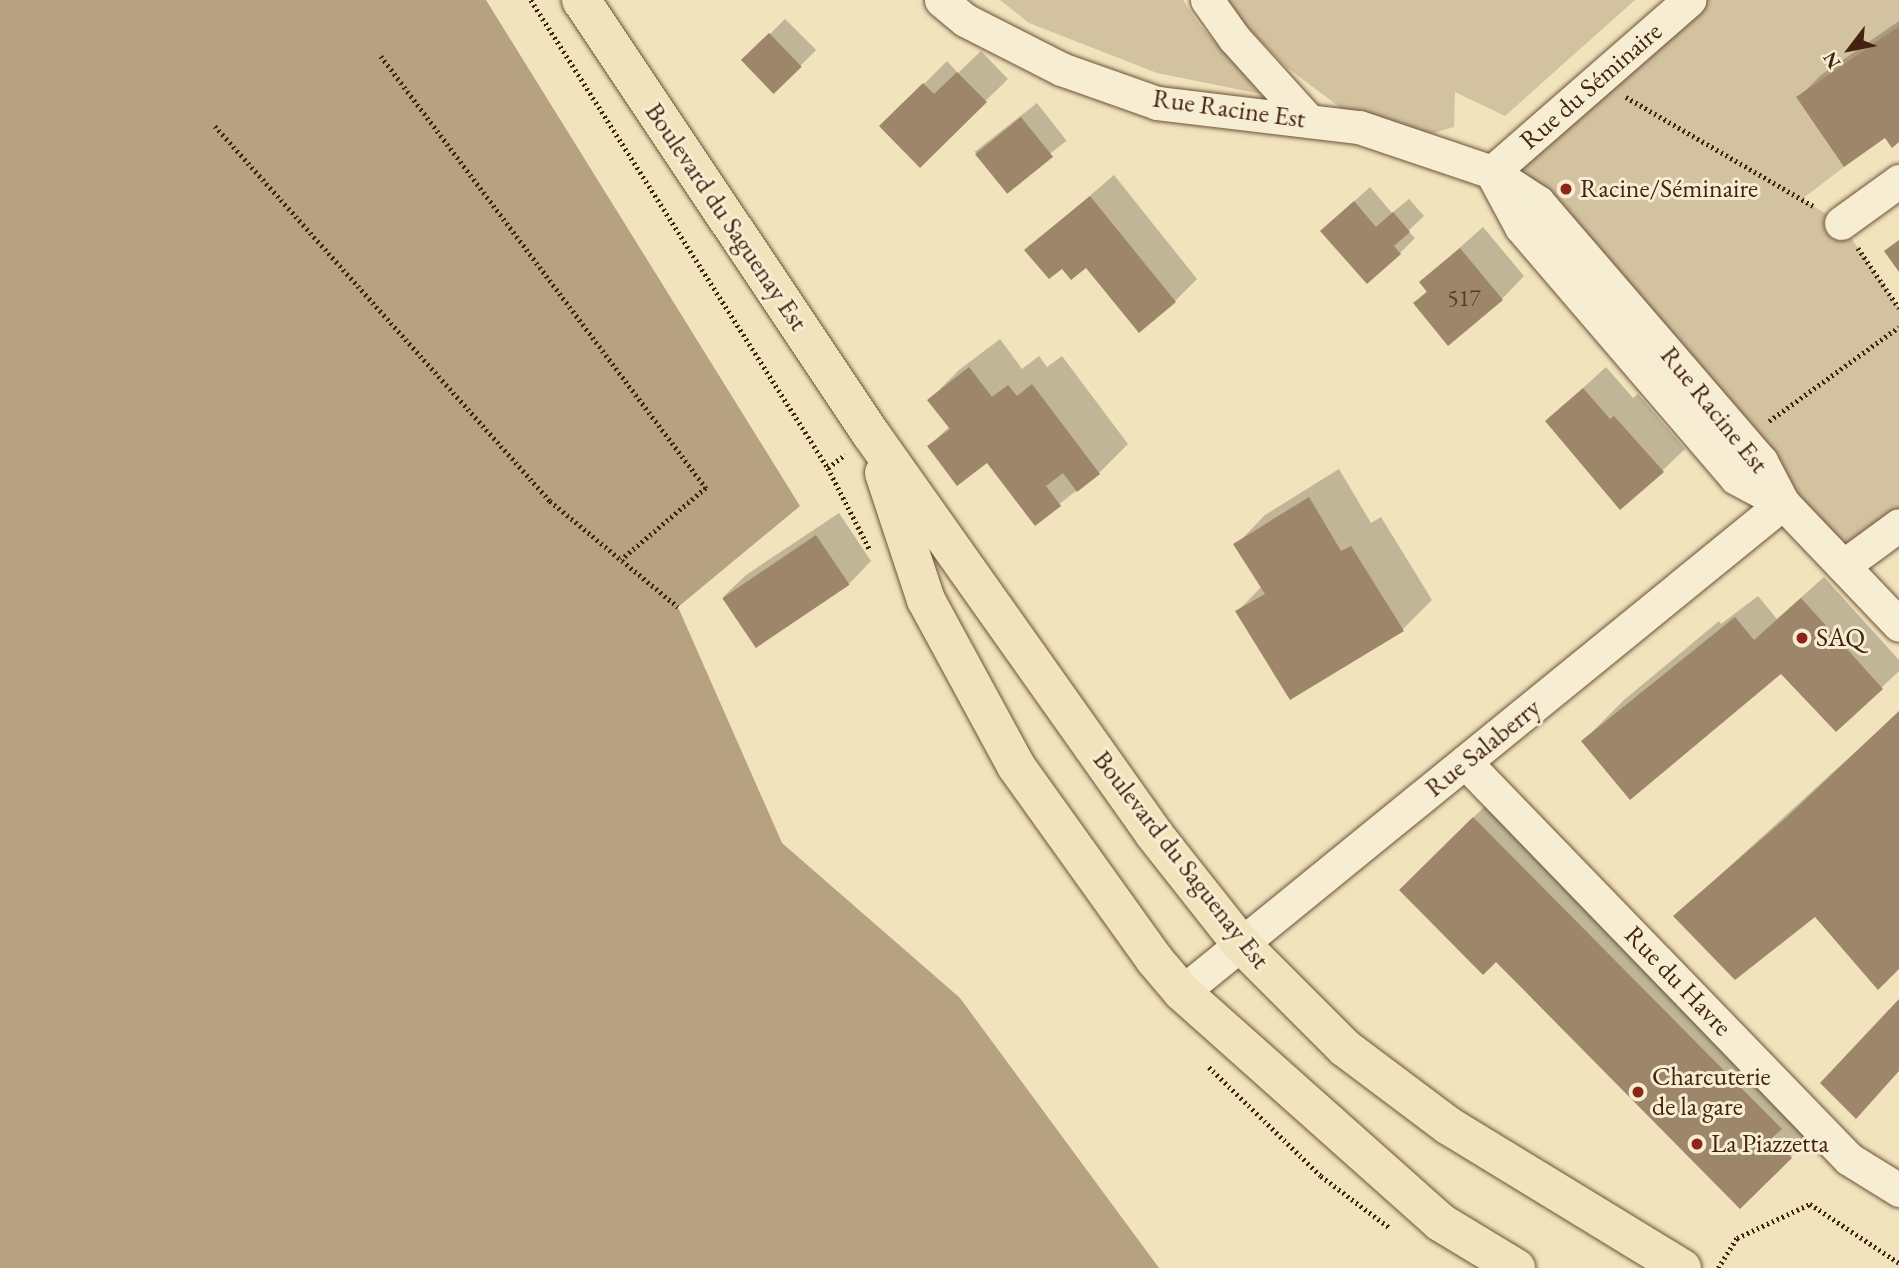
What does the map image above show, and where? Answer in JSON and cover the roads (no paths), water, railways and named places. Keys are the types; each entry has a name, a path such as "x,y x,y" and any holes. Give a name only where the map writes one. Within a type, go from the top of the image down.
{"main road":[{"name":"Boulevard du Saguenay Est","path":"581,0 871,434 1154,834 1241,944 1345,1048 1449,1126 1682,1268"},
{"name":"Boulevard du Saguenay Est","path":"871,434 926,600 1016,766 1120,914 1182,992 1440,1222 1516,1268"}],"street":[{"name":"Rue Racine Est","path":"941,0 965,20 1061,69 1157,103 1359,127 1492,173 1538,202 1761,461 1783,503 1899,625"},
{"path":"1207,0 1234,38 1309,121"},
{"name":"Rue du Séminaire","path":"1492,173 1689,0"},
{"name":"Rue Racine Est","path":"1492,173 1521,227 1736,478 1783,503"},
{"path":"1841,223 1899,181"},
{"name":"Rue Salaberry","path":"1182,992 1783,503"},
{"path":"1843,566 1899,525"},
{"name":"Rue du Havre","path":"1465,762 1849,1158 1899,1190"}],"place":[{"name":"Racine/Séminaire","path":"1566,189"},
{"name":"SAQ","path":"1802,638"},
{"name":"Charcuterie de la gare","path":"1638,1092"},
{"name":"La Piazzetta","path":"1697,1144"}]}
